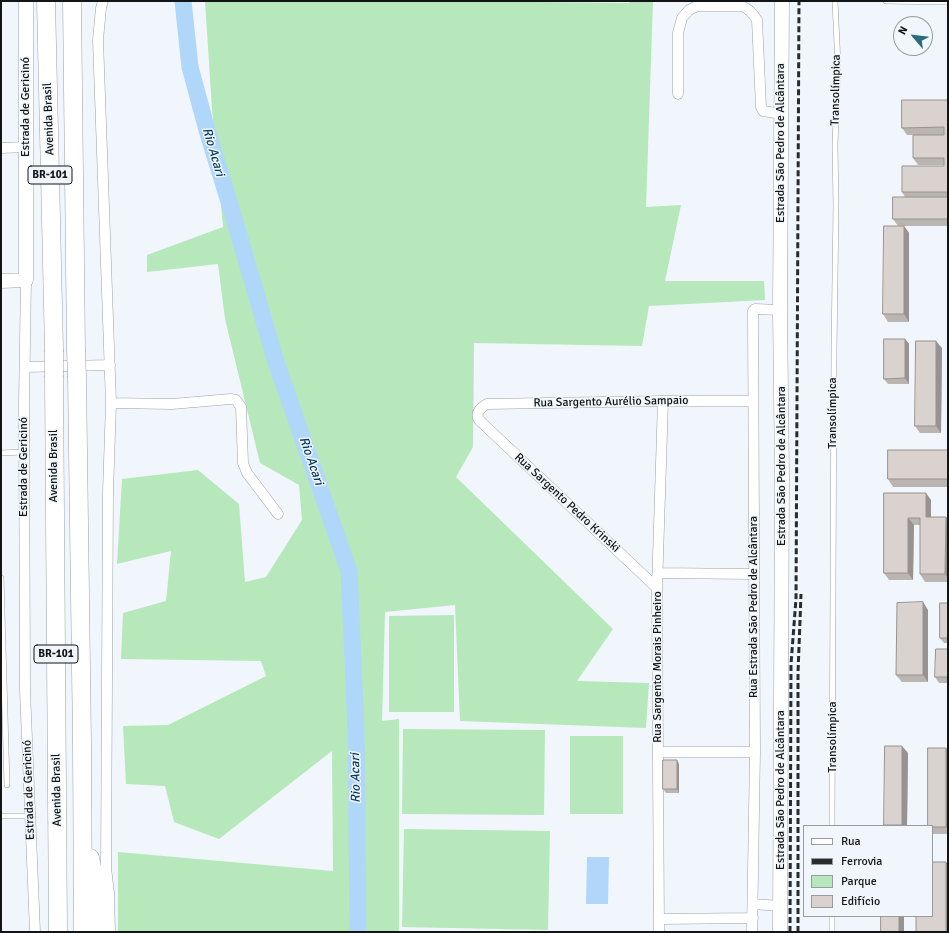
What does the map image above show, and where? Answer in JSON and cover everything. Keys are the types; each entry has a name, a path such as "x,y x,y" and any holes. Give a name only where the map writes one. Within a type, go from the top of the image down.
{"highway":[{"name":"Avenida Brasil","path":"46,1 54,350 58,932"},
{"name":"Avenida Brasil","path":"72,1 83,932"},
{"path":"82,832 90,856 96,886 101,932"}],"street":[{"name":"Estrada de Gericinó","path":"26,1 26,280 24,452 25,691 35,932"},
{"path":"103,1 99,20 98,47 111,403 108,492 106,860 110,932"},
{"name":"Estrada São Pedro de Alcântara","path":"780,932 782,492 780,310 782,1"},
{"path":"678,94 678,33 682,18 689,10 697,6 742,6 753,13 757,20 761,108 763,111 782,114"},
{"path":"1,148 26,147"},
{"path":"1,281 26,280"},
{"name":"Rua Estrada São Pedro de Alcântara","path":"752,932 754,752 753,311 755,309 780,310"},
{"path":"25,367 110,365"},
{"path":"111,403 172,404 231,399 236,400 241,407 242,463 247,473 278,514"},
{"name":"Rua Sargento Aurélio Sampaio","path":"477,416 478,411 487,404 663,401 753,402"},
{"name":"Rua Sargento Morais Pinheiro","path":"659,932 657,588 663,401"},
{"name":"Rua Sargento Pedro Krinski","path":"477,416 479,420 657,588"},
{"path":"658,573 753,574"},
{"path":"659,752 754,752"},
{"path":"753,904 780,906"},
{"path":"659,919 753,918"}],"lane":[{"name":"Transolímpica","path":"832,825 836,206 835,145 838,65 835,1"},
{"path":"886,1 948,2"},
{"path":"1,453 24,452"},
{"path":"1,578 7,786"},
{"path":"1,816 30,816"},
{"path":"832,917 832,932"}],"green space":[{"path":"205,1 629,3 629,1 653,1 646,207 681,205 665,281 764,281 765,300 649,306 642,346 474,343 473,447 456,477 613,629 577,681 649,683 646,728 460,721 455,605 385,612 382,721 399,719 399,932 118,932 118,852 333,871 332,751 219,839 174,822 165,786 126,784 123,726 168,725 266,676 261,661 121,659 123,613 166,601 171,551 117,564 122,479 198,470 239,504 245,582 266,577 302,520 299,485 260,463 225,319 218,264 147,272 147,255 223,227 212,109"},
{"path":"454,615 454,712 389,712 389,616"},
{"path":"403,729 545,730 544,815 402,814"},
{"path":"570,736 623,736 623,814 570,814"},
{"path":"404,829 550,831 548,930 402,927"}],"water":[{"path":"587,857 609,857 608,904 586,904"}],"building":[{"path":"902,100 948,100 948,192 902,192 902,166 944,166 944,158 913,158 913,135 944,135 944,127 902,128"},
{"path":"893,197 948,197 948,219 893,219"},
{"path":"884,226 904,226 904,314 883,314"},
{"path":"884,339 905,339 905,378 884,379"},
{"path":"916,341 936,341 936,426 915,426"},
{"path":"888,450 948,450 948,479 888,479"},
{"path":"884,493 926,493 926,517 946,517 945,574 920,574 920,518 908,518 908,573 884,573"},
{"path":"923,602 923,675 896,675 897,603"},
{"path":"940,603 948,603 948,638 940,638"},
{"path":"936,649 948,649 948,677 935,677"},
{"path":"885,746 902,746 902,825 884,825"},
{"path":"928,748 946,748 946,827 933,827 933,825 928,825"},
{"path":"663,760 677,760 677,789 663,789"},
{"path":"933,862 946,862 946,932 916,932 916,917 933,917"},
{"path":"881,917 899,917 899,932 881,932"}],"waterway":[{"name":"Rio Acari","path":"183,1 190,67 207,130 276,362 349,571 356,731 358,932"}],"railway":[{"path":"790,932 791,664 796,599 799,1"},
{"path":"798,932 798,673 801,594"}]}
